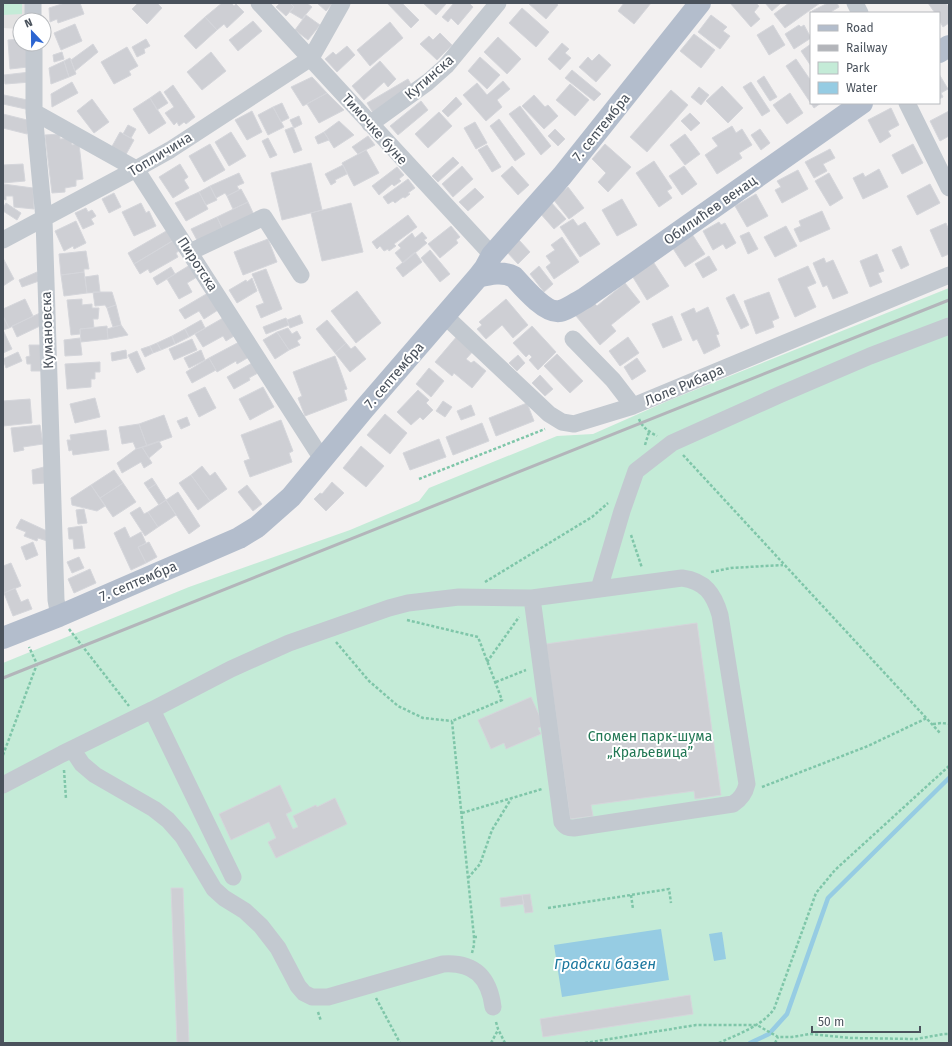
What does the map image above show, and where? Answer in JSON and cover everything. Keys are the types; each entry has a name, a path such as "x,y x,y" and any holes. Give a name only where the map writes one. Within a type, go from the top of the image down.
{"main road":[{"name":"7. септембра","path":"12,634 59,616 239,538 257,527 291,497 485,268 492,255 562,176 700,3"},
{"path":"940,51 949,46"},
{"name":"Обилићев венац","path":"478,276 509,274 543,305 556,312 567,308 585,298 861,104"}],"street":[{"name":"Тимочке буне","path":"259,3 492,255"},
{"path":"310,58 342,3"},
{"name":"Кутинска","path":"370,124 428,82 446,66 498,3"},
{"path":"855,3 860,12"},
{"name":"Кумановска","path":"34,52 34,112 44,219 56,600 59,616"},
{"name":"Топличина","path":"3,240 136,170 170,150 310,58"},
{"path":"907,104 949,188"},
{"name":"Пиротска","path":"34,112 136,170 322,459"},
{"path":"190,252 264,217 301,276"},
{"name":"Лоле Рибара","path":"562,422 574,424 633,406 949,275"},
{"path":"445,316 549,414 562,422"},
{"path":"599,588 616,506 636,471 672,443 862,359 949,326"},
{"path":"573,339 613,380 633,406"},
{"path":"3,785 231,669 289,643 325,629 389,608 408,603 458,597 532,598 682,578 691,579 704,586 716,602 721,623 747,784 745,793 740,800 733,804 568,828 565,826 562,822 532,598"},
{"path":"145,714 233,877"},
{"path":"67,752 94,775 154,809 168,820 183,837 214,888 224,898 245,911 261,926 278,948 298,986 304,993 312,997 328,997 443,964 456,963 468,966 479,974 487,983 497,999"}],"path":[{"path":"419,479 562,422"},
{"path":"672,443 941,734"},
{"path":"458,597 592,517 616,506 647,582"},
{"path":"710,572 731,568 784,565"},
{"path":"487,662 532,598"},
{"path":"325,629 369,681 398,706 423,718 452,721 502,700 478,637 410,621 389,608"},
{"path":"59,616 145,714"},
{"path":"3,755 37,664 12,634"},
{"path":"495,682 541,663"},
{"path":"771,783 868,746 926,718"},
{"path":"452,721 474,937 474,944 468,966"},
{"path":"932,724 949,724"},
{"path":"66,799 67,752"},
{"path":"719,1043 757,1024 768,1017 774,1009 816,893 835,870 949,766"},
{"path":"462,813 557,784"},
{"path":"468,878 480,864 492,830 512,798"},
{"path":"548,908 669,889 671,903"},
{"path":"631,895 633,909"},
{"path":"474,937 479,937"},
{"path":"370,985 400,1043"},
{"path":"497,999 498,1029 505,1043"},
{"path":"584,1043 696,1025 757,1024 776,1036 792,1037 810,1034 845,1037 916,1039 949,1034"},
{"path":"491,1043 498,1029"},
{"path":"776,1036 776,1043"}],"shaded area":[{"path":"3,3 26,3 26,12 12,12 12,29 3,28"}],"green space":[{"path":"3,3 22,3 22,12 12,12 12,15 3,15"},
{"name":"Спомен парк-шума „Краљевица”","path":"949,288 949,1043 3,1043 3,663 189,587 350,530 419,501 429,488 557,436 593,434 670,400"}],"water":[{"name":"Градски базен","path":"661,929 669,980 562,997 554,945"},
{"path":"722,932 726,959 714,961 709,934"}],"building":[{"path":"65,3 80,3 84,14 58,23 57,19 52,21 52,12 49,12 49,8"},
{"path":"138,3 157,3 162,8 147,24 132,9"},
{"path":"222,3 231,3 234,6 236,4 244,12 227,28 224,24 217,30 205,17"},
{"path":"280,3 290,3 294,7 286,16 276,7"},
{"path":"290,3 307,3 312,7 302,19 290,12 294,7"},
{"path":"317,3 333,3 326,11"},
{"path":"387,3 402,3 419,20 411,28"},
{"path":"423,3 444,3 446,4 436,15"},
{"path":"454,3 469,3 473,7 458,25 451,18 448,22 442,17"},
{"path":"528,3 556,3 558,5 546,19"},
{"path":"624,3 651,3 634,24 618,11"},
{"path":"730,3 756,3 759,6 754,12 760,19 751,27"},
{"path":"765,3 781,3 772,11"},
{"path":"789,3 820,3 785,28 774,14"},
{"path":"828,3 837,3 839,7 831,12 812,11"},
{"path":"928,3 946,3 949,8 949,23 943,27 940,22 940,12 934,12"},
{"path":"522,8 549,32 536,47 509,23"},
{"path":"306,15 320,25 308,40 295,30"},
{"path":"711,15 727,27 723,31 730,36 720,49 698,32"},
{"path":"205,17 217,30 196,49 184,36"},
{"path":"253,21 262,31 238,51 229,40"},
{"path":"390,22 403,38 370,66 357,50"},
{"path":"75,24 82,41 61,50 54,33"},
{"path":"773,25 785,45 769,55 757,35"},
{"path":"799,25 801,27 804,25 810,39 794,49 785,34"},
{"path":"440,33 452,45 437,60 420,44 429,36 433,40"},
{"path":"694,34 715,50 701,68 680,51"},
{"path":"498,37 521,59 507,74 484,52"},
{"path":"146,39 150,46 144,49 145,53 137,57 132,47"},
{"path":"8,40 12,40 12,52 27,52 28,67 10,69"},
{"path":"562,43 569,49 565,53 571,58 560,70 548,59"},
{"path":"93,44 98,52 75,71 71,60"},
{"path":"810,45 810,64 801,51"},
{"path":"347,46 355,55 337,72 325,59 333,52 336,55"},
{"path":"127,47 138,66 129,71 131,75 114,84 101,62"},
{"path":"62,52 64,59 54,62 53,55"},
{"path":"211,52 226,71 202,90 187,72"},
{"path":"599,54 611,65 596,82 579,67 588,57 592,61"},
{"path":"480,57 500,75 487,89 468,71"},
{"path":"70,58 76,74 69,77 64,61"},
{"path":"796,59 810,80 810,102 786,66"},
{"path":"64,61 69,77 51,84 49,68"},
{"path":"380,61 396,79 388,87 384,82 364,100 352,86"},
{"path":"572,70 601,94 594,101 565,78"},
{"path":"30,72 31,82 5,84 4,75"},
{"path":"764,76 777,97 770,101 757,81"},
{"path":"940,76 948,89 941,93 943,97 940,98"},
{"path":"312,77 327,93 303,106 291,87"},
{"path":"408,79 413,88 375,116 367,103"},
{"path":"503,81 510,89 497,100 502,107 486,121 463,95 477,83 487,95"},
{"path":"72,82 78,93 52,107 51,94"},
{"path":"751,82 770,111 762,116 743,87"},
{"path":"570,84 589,100 575,116 556,100"},
{"path":"173,85 195,117 186,124 184,122 179,126 177,122 174,125 165,113 174,107 164,92"},
{"path":"722,86 743,108 728,123 706,101"},
{"path":"699,87 709,95 701,105 691,97"},
{"path":"671,90 688,105 647,152 630,137"},
{"path":"160,91 168,103 157,110 150,98"},
{"path":"327,93 344,110 319,123 307,104"},
{"path":"790,93 803,113 787,124 773,105"},
{"path":"4,95 32,101 30,110 3,104"},
{"path":"534,95 545,107 548,105 558,116 544,129 522,106"},
{"path":"456,97 462,104 448,117 442,111"},
{"path":"150,98 166,123 149,134 133,109"},
{"path":"92,99 109,122 94,133 77,111"},
{"path":"421,101 428,110 398,135 390,126"},
{"path":"282,103 289,118 281,122 273,107"},
{"path":"811,104 820,104 814,108"},
{"path":"520,106 551,146 541,155 509,114"},
{"path":"273,107 284,127 268,135 258,115"},
{"path":"891,108 899,125 888,131 891,136 880,143 868,120"},
{"path":"252,111 262,132 247,140 235,120"},
{"path":"949,111 949,136 940,141 930,121"},
{"path":"439,112 452,126 428,148 415,134"},
{"path":"690,113 700,123 691,131 681,121"},
{"path":"3,114 31,121 27,134 3,128"},
{"path":"299,116 302,124 294,128 290,120"},
{"path":"499,119 525,154 515,161 490,126"},
{"path":"339,121 354,135 334,148 324,132"},
{"path":"475,122 487,143 476,149 464,128"},
{"path":"128,125 136,129 131,138 123,134"},
{"path":"732,126 736,133 742,129 752,145 739,153 742,158 717,174 705,155 718,146 712,138"},
{"path":"293,127 302,150 294,153 285,130"},
{"path":"555,129 565,139 558,146 548,136"},
{"path":"760,129 770,143 761,150 751,135"},
{"path":"120,132 134,140 124,158 110,150"},
{"path":"231,132 246,156 229,166 215,142"},
{"path":"324,132 329,140 318,144 315,137"},
{"path":"60,134 60,139 71,138 72,145 79,144 83,179 76,180 76,186 65,188 65,192 52,193 45,135"},
{"path":"685,134 700,154 685,165 670,145"},
{"path":"368,136 375,145 358,154 352,147"},
{"path":"268,138 277,155 270,158 262,141"},
{"path":"210,144 225,170 204,182 189,156"},
{"path":"605,144 631,167 608,192 598,182 606,173 592,159"},
{"path":"913,144 923,163 902,174 892,155"},
{"path":"487,145 501,167 492,172 478,150"},
{"path":"830,149 835,158 823,164 827,171 814,178 805,162"},
{"path":"366,150 379,173 354,186 342,163"},
{"path":"453,157 459,163 438,182 432,176"},
{"path":"654,161 672,188 667,191 672,198 659,207 636,173"},
{"path":"311,163 322,210 282,220 271,173"},
{"path":"23,164 25,181 3,183 3,165"},
{"path":"180,164 188,177 184,180 189,188 173,198 159,177"},
{"path":"343,165 347,174 335,180 336,182 331,185 325,174"},
{"path":"462,166 473,179 453,197 442,184"},
{"path":"512,166 529,185 518,195 501,176"},
{"path":"684,166 697,184 682,195 669,176"},
{"path":"397,167 404,175 399,179 401,181 394,186 392,184 379,195 372,186"},
{"path":"879,169 888,187 863,199 853,178 863,173 865,177"},
{"path":"798,170 808,189 782,203 775,190 781,187 777,181"},
{"path":"239,173 244,183 237,186 239,190 227,196 225,193 216,198 210,186"},
{"path":"829,173 843,198 830,206 815,181"},
{"path":"408,179 415,188 408,193 410,194 405,198 403,197 395,203 393,201 388,204 383,197"},
{"path":"3,184 33,188 34,209 14,207 13,196 6,196 6,200 3,199"},
{"path":"930,184 940,203 917,215 907,196"},
{"path":"210,186 217,200 206,205 199,192"},
{"path":"568,187 584,208 569,219 553,199"},
{"path":"475,188 484,197 468,211 459,202"},
{"path":"241,189 248,202 233,209 227,196"},
{"path":"199,192 208,209 186,221 175,203"},
{"path":"114,193 121,207 109,213 102,199"},
{"path":"756,194 768,216 747,227 735,206"},
{"path":"622,199 637,225 617,236 602,210"},
{"path":"550,201 566,219 554,229 539,212"},
{"path":"248,202 254,215 223,230 217,217"},
{"path":"6,203 21,213 17,220 3,211"},
{"path":"141,203 146,213 149,211 156,226 134,236 122,212"},
{"path":"351,203 363,252 322,261 311,213"},
{"path":"86,208 88,212 92,210 96,216 91,219 94,224 83,229 75,213"},
{"path":"822,211 830,229 800,242 794,229 801,226 799,221"},
{"path":"408,215 417,227 394,244 396,246 389,251 388,249 384,251 380,246 377,249 372,242"},
{"path":"217,217 223,230 198,242 191,229"},
{"path":"573,219 578,226 585,222 600,244 580,257 560,227"},
{"path":"76,221 86,243 74,249 73,246 64,251 55,231"},
{"path":"719,222 721,225 725,223 736,243 726,249 723,244 713,250 703,231"},
{"path":"946,223 948,228 949,227 949,254 942,257 930,230"},
{"path":"451,226 460,237 456,240 458,243 440,258 428,244"},
{"path":"786,226 797,246 775,257 764,237"},
{"path":"168,230 174,240 134,264 128,253"},
{"path":"422,232 427,238 424,240 427,243 403,263 395,253 401,248 398,245 412,233 415,238"},
{"path":"749,232 758,249 748,254 740,236"},
{"path":"692,234 705,254 685,267 672,247"},
{"path":"562,237 579,262 554,279 546,267 551,263 546,256 555,250 551,245"},
{"path":"268,239 277,262 243,275 234,252"},
{"path":"174,240 180,250 176,253 178,257 150,273 148,269 140,274 134,264"},
{"path":"519,240 530,252 518,264 506,251"},
{"path":"901,246 909,265 901,269 892,250"},
{"path":"430,250 450,274 440,282 421,258"},
{"path":"86,251 89,269 84,269 84,272 61,275 59,254"},
{"path":"415,252 422,262 403,277 396,268"},
{"path":"877,254 884,271 878,273 882,282 870,287 860,261"},
{"path":"709,256 717,270 703,278 695,264"},
{"path":"3,258 14,279 3,286"},
{"path":"824,258 826,263 833,260 848,293 833,299 827,285 823,287 813,263"},
{"path":"652,260 669,286 647,300 631,274"},
{"path":"190,265 197,277 187,283 192,292 179,299 167,279"},
{"path":"539,266 553,284 544,292 530,274"},
{"path":"808,266 816,283 807,287 816,307 795,317 778,279"},
{"path":"171,267 175,274 157,285 153,278"},
{"path":"266,269 282,309 261,318 256,306 264,303 252,274"},
{"path":"37,272 39,281 22,287 19,280"},
{"path":"84,272 87,293 64,296 61,275"},
{"path":"98,275 100,292 87,293 85,277"},
{"path":"252,278 257,291 237,303 229,290 246,280 247,282"},
{"path":"625,283 640,302 611,325 616,331 600,345 576,316 593,302 597,306"},
{"path":"357,291 381,323 356,343 331,311"},
{"path":"93,292 112,292 116,305 107,308 105,305 95,306"},
{"path":"769,292 779,318 772,321 774,327 756,334 744,301"},
{"path":"208,293 218,310 204,319 199,311 185,319 179,310"},
{"path":"734,294 749,325 741,329 726,298"},
{"path":"25,299 33,316 9,328 3,316 3,309"},
{"path":"82,299 82,305 92,304 92,308 99,308 98,319 93,319 94,328 80,329 80,334 71,335 67,300"},
{"path":"506,299 528,325 513,338 502,325 486,339 477,329 482,325 479,322"},
{"path":"116,305 121,325 113,327 107,308"},
{"path":"708,307 719,334 716,335 720,346 704,354 697,339 693,341 681,314 694,308 696,313"},
{"path":"40,313 40,326 17,337 12,326"},
{"path":"300,315 303,323 290,328 287,320"},
{"path":"3,316 9,328 3,330"},
{"path":"672,316 682,340 663,348 652,324"},
{"path":"223,318 234,336 226,341 223,336 203,347 195,334"},
{"path":"286,318 289,325 266,334 263,327"},
{"path":"201,320 205,328 189,337 185,329"},
{"path":"327,320 346,343 335,353 316,329"},
{"path":"121,325 128,335 108,339 107,329"},
{"path":"107,326 108,339 81,342 80,329"},
{"path":"532,326 556,352 538,370 529,360 532,357 529,354 526,357 513,343"},
{"path":"288,328 292,334 297,331 301,338 297,341 300,345 289,350 277,332"},
{"path":"185,329 189,337 175,344 172,336"},
{"path":"3,330 12,349 3,353"},
{"path":"277,332 289,350 275,359 263,340"},
{"path":"458,335 475,349 466,359 471,363 474,361 486,371 472,388 454,373 452,376 435,362"},
{"path":"172,336 175,344 161,350 157,343"},
{"path":"628,337 639,353 620,366 609,351"},
{"path":"80,338 82,355 65,356 64,340"},
{"path":"192,339 197,350 174,360 169,349"},
{"path":"241,341 249,357 237,364 236,361 217,372 209,358"},
{"path":"157,343 161,350 153,353 150,346"},
{"path":"346,343 351,349 355,346 366,359 350,372 335,353"},
{"path":"29,345 41,345 43,371 31,371 31,364 27,364 26,357 30,356"},
{"path":"150,346 153,353 145,357 141,349"},
{"path":"126,350 127,358 112,361 111,353"},
{"path":"201,350 205,360 189,368 184,358"},
{"path":"137,351 145,369 137,373 128,355"},
{"path":"18,352 22,361 6,368 3,359"},
{"path":"557,354 583,381 570,393 544,366"},
{"path":"518,355 525,363 517,371 509,363"},
{"path":"335,356 347,389 344,390 347,400 305,416 298,398 302,396 293,372"},
{"path":"209,358 216,370 192,383 186,372"},
{"path":"637,358 646,371 632,380 624,367"},
{"path":"100,362 100,372 95,372 95,379 91,379 91,387 67,389 65,364"},
{"path":"252,363 258,373 249,378 250,380 234,389 227,377"},
{"path":"429,368 444,381 431,397 416,384"},
{"path":"540,375 553,389 545,396 532,383"},
{"path":"205,387 216,408 199,417 188,395"},
{"path":"263,387 274,407 250,420 239,399"},
{"path":"418,390 429,400 426,403 433,410 423,420 420,417 411,425 397,412"},
{"path":"95,398 100,417 75,423 70,404"},
{"path":"30,399 32,423 3,426 3,401"},
{"path":"443,401 452,407 445,417 436,411"},
{"path":"527,403 534,421 496,436 489,418"},
{"path":"471,405 475,415 461,420 457,411"},
{"path":"385,414 407,433 390,454 367,435"},
{"path":"164,415 172,437 147,446 139,424"},
{"path":"187,417 190,425 181,429 177,421"},
{"path":"281,420 293,451 289,453 292,462 250,477 244,461 250,459 241,435"},
{"path":"482,423 489,441 453,455 446,437"},
{"path":"139,424 147,446 136,449 133,442 122,444 119,427"},
{"path":"40,425 43,444 23,447 24,450 14,452 11,428"},
{"path":"106,430 109,450 73,455 72,450 69,451 67,440 71,440 70,435"},
{"path":"439,439 446,457 410,470 403,453"},
{"path":"159,441 162,447 149,458 142,447"},
{"path":"361,446 384,466 366,487 343,468"},
{"path":"142,447 152,463 144,468 141,462 122,473 117,463 136,449"},
{"path":"202,466 210,476 215,472 227,489 210,501 191,475"},
{"path":"44,467 45,483 33,484 32,470"},
{"path":"114,470 123,483 100,498 91,485"},
{"path":"191,475 210,501 198,510 179,483"},
{"path":"152,478 156,484 148,489 144,483"},
{"path":"332,482 344,493 326,511 314,499 320,493 322,494"},
{"path":"123,483 136,502 113,517 100,498"},
{"path":"156,484 166,500 159,505 148,489"},
{"path":"91,485 105,506 97,511 72,505 71,498"},
{"path":"247,485 262,504 253,511 238,492"},
{"path":"178,492 200,526 189,534 166,500"},
{"path":"166,500 176,515 158,527 148,512"},
{"path":"140,507 144,514 148,512 158,527 145,536 130,513"},
{"path":"84,509 87,523 78,524 76,510"},
{"path":"21,519 47,531 47,541 38,538 37,541 24,536 26,532 16,528"},
{"path":"82,526 85,548 74,549 73,539 69,539 68,528"},
{"path":"125,527 130,538 141,532 146,543 138,547 146,563 131,570 114,533"},
{"path":"33,542 38,555 26,560 21,547"},
{"path":"149,542 157,557 146,563 138,547"},
{"path":"79,557 84,568 72,573 67,562"},
{"path":"11,563 21,586 4,593 3,566"},
{"path":"90,569 96,583 74,593 68,579"},
{"path":"15,588 21,602 28,599 32,609 13,616 4,593"},
{"path":"697,623 721,795 695,799 694,791 591,805 593,816 570,819 546,644"},
{"path":"531,697 544,726 538,728 541,734 506,749 504,743 491,749 478,720"},
{"path":"280,785 292,811 286,814 293,829 298,827 293,816 335,798 347,824 276,858 268,842 276,838 269,822 231,840 219,814"},
{"path":"171,888 183,888 189,1043 177,1043"},
{"path":"530,894 533,912 525,913 522,895"},
{"path":"522,895 524,904 501,907 500,898"},
{"path":"690,995 693,1014 543,1037 540,1019"}],"waterway":[{"path":"750,1043 769,1034 787,1014 828,898 949,778"}],"railway":[{"path":"3,678 949,300"}]}
